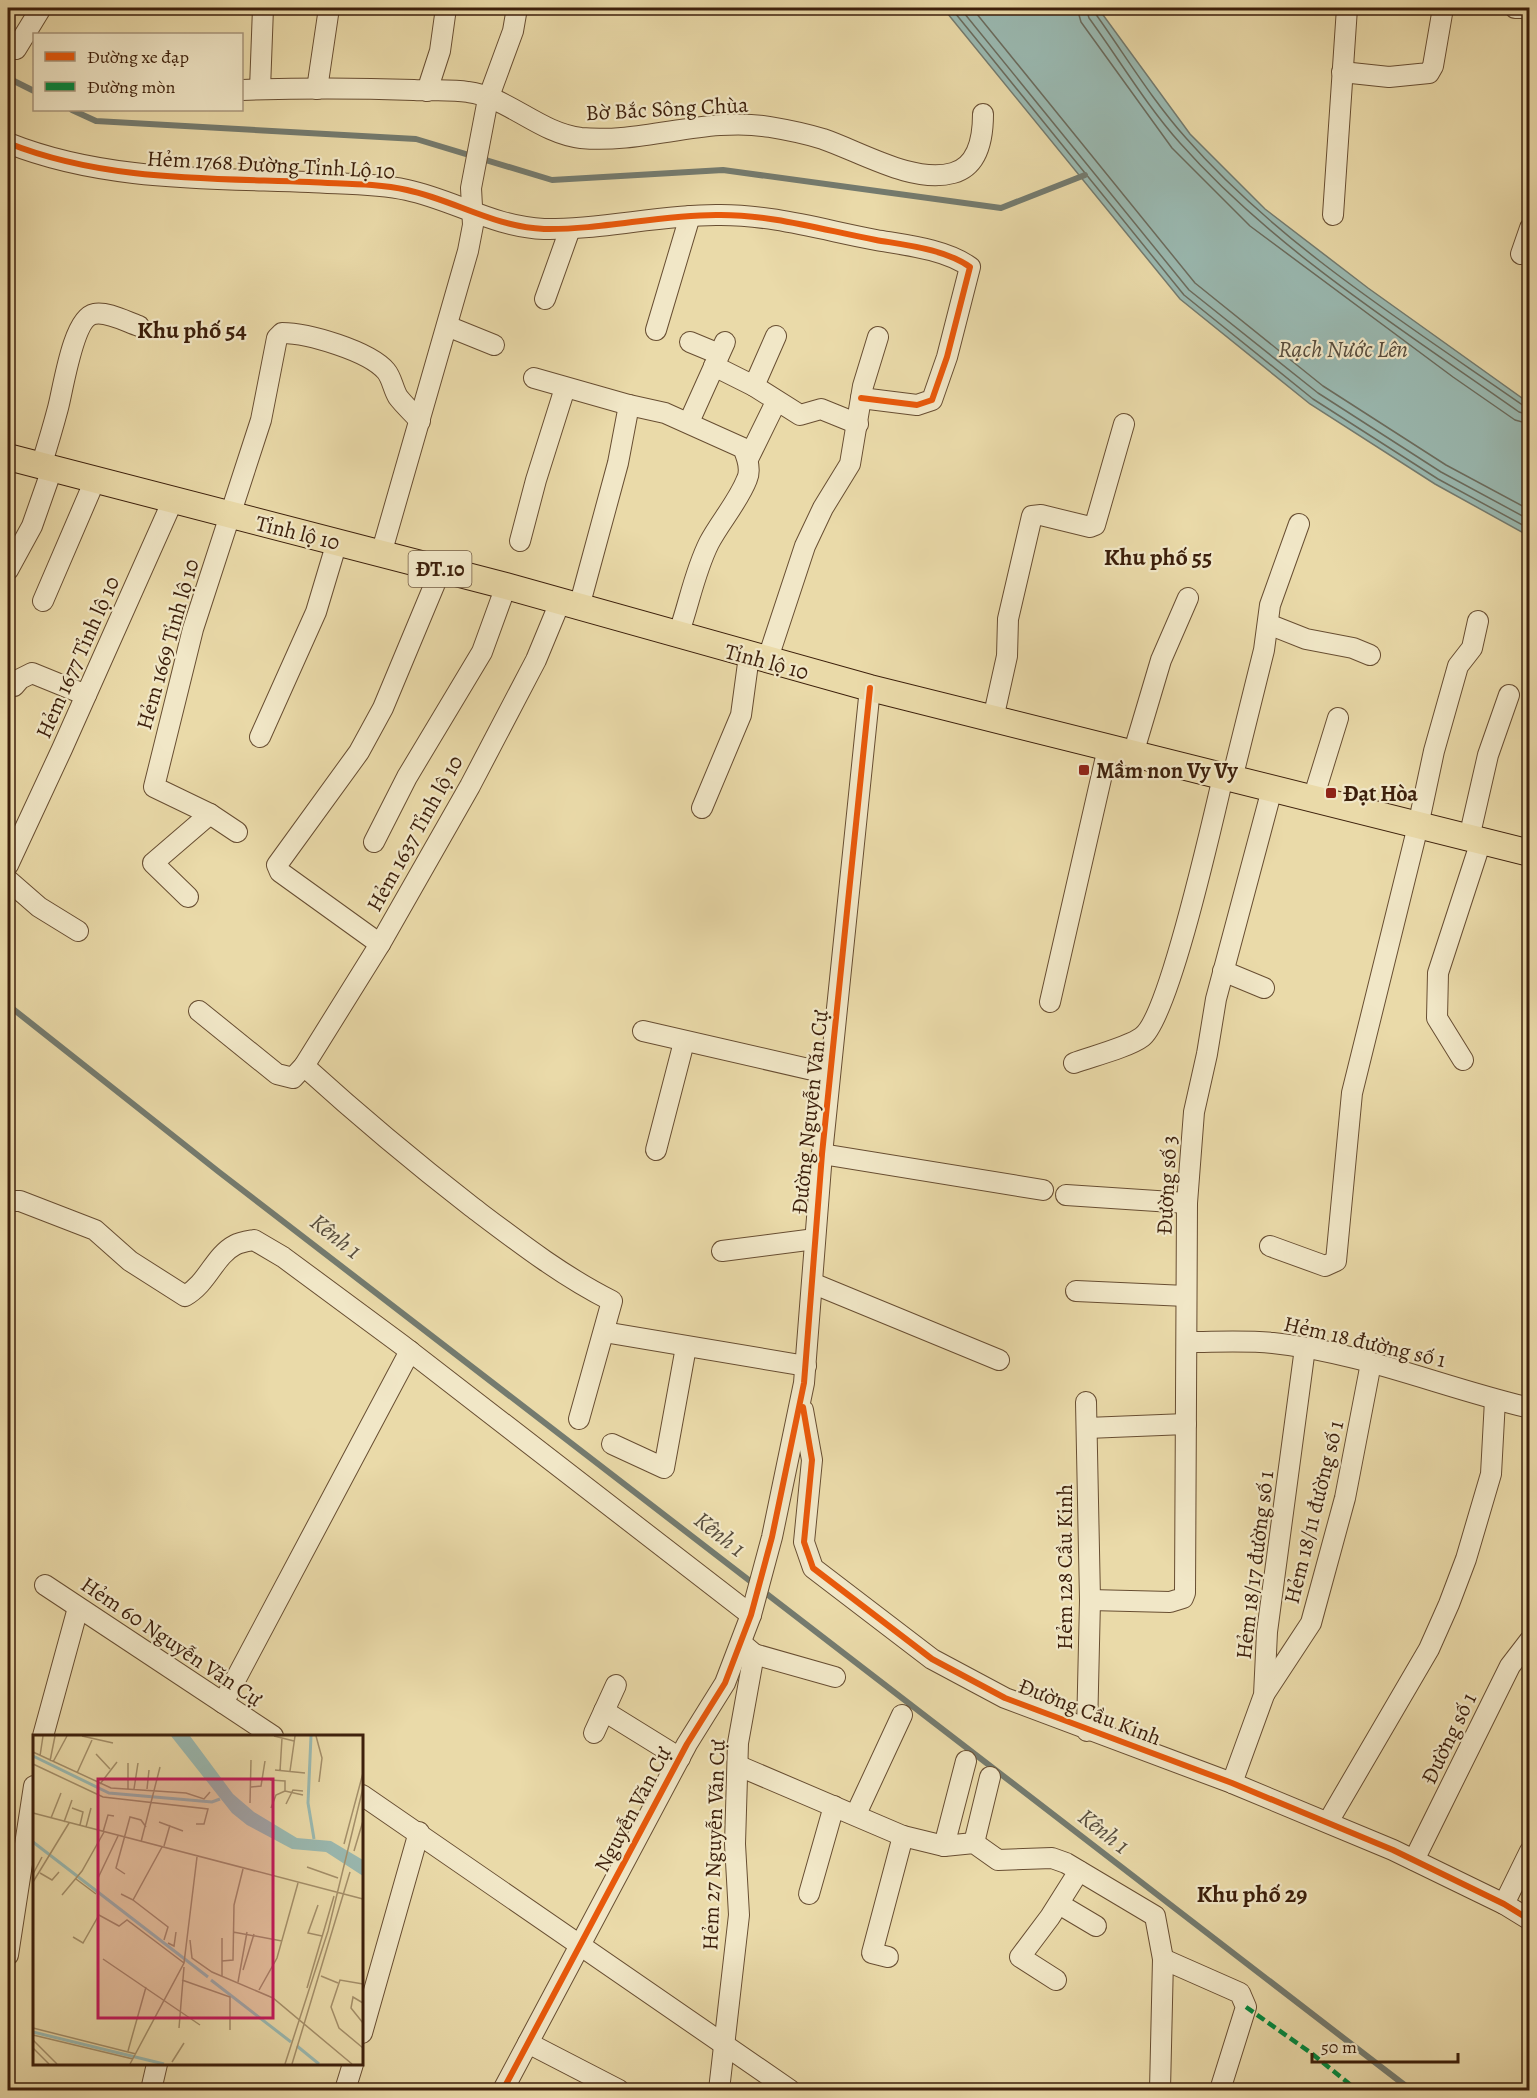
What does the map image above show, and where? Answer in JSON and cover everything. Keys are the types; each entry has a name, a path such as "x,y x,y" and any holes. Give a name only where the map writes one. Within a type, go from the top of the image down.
{"main road":[{"name":"Tỉnh lộ 10","path":"8,457 506,586 870,688 1530,854"}],"street":[{"path":"19,49 41,8"},
{"path":"251,89 262,8"},
{"path":"317,89 329,8"},
{"path":"427,91 440,51 446,8"},
{"path":"381,554 468,251 473,225 471,188 488,99 513,31 517,8"},
{"path":"1333,215 1347,8"},
{"path":"1342,72 1389,77 1429,73 1433,66 1443,8"},
{"path":"1515,8 1530,8"},
{"name":"Bờ Bắc Sông Chùa","path":"251,89 470,92 538,125 578,138 617,139 728,125 769,127 823,140 866,157 929,177 955,173 970,163 983,140 983,114"},
{"name":"Hẻm 1768 Đường Tỉnh Lộ 10","path":"8,143 39,156 126,174 328,183 407,190 498,223 541,229 570,229 690,216 759,216 908,246 961,260 970,267 947,357 932,400 917,405 861,398"},
{"path":"656,330 690,216"},
{"path":"1521,254 1530,228"},
{"path":"544,299 570,229"},
{"path":"8,570 32,526 68,360 86,319 93,314 103,315 139,326"},
{"path":"447,326 494,345"},
{"name":"Hẻm 1669 Tỉnh lộ 10","path":"210,814 154,788 193,629 261,420 275,347 282,333 304,335 340,346 376,362 387,372 397,396 420,421"},
{"path":"754,386 776,336"},
{"path":"702,808 741,715 758,658 805,546 823,508 850,464 861,398 872,350 878,337"},
{"path":"690,342 719,354 754,386 776,402 800,415 821,409 858,424"},
{"path":"689,422 719,354"},
{"path":"534,378 665,413 743,448 748,459 748,478 709,544 694,578 688,608 678,635"},
{"path":"520,541 536,480 566,388"},
{"path":"748,459 776,402"},
{"name":"Hẻm 1637 Tỉnh lộ 10","path":"298,1072 380,944 536,660 570,604 618,463 629,405"},
{"path":"993,719 1007,656 1008,619 1032,516 1041,515 1090,527 1095,525 1124,424"},
{"path":"43,601 95,480"},
{"name":"Hẻm 1677 Tỉnh lộ 10","path":"8,865 173,500"},
{"path":"1074,1063 1143,1037 1156,1014 1176,961 1264,650 1270,605 1299,524"},
{"path":"260,737 316,612 337,542"},
{"path":"380,944 280,872 278,865 359,752 383,708 441,569"},
{"path":"375,842 408,777 482,652 506,586"},
{"path":"1133,754 1161,660 1188,598"},
{"path":"1270,1246 1325,1266 1336,1261 1352,1093 1448,697 1458,666 1472,648 1478,621"},
{"path":"1268,624 1306,639 1353,648 1370,655"},
{"path":"14,686 20,679 32,673 86,695"},
{"name":"Đường Nguyễn Văn Cự","path":"772,1537 802,1401 822,1154 870,688"},
{"path":"1463,1060 1437,1018 1438,973 1475,840 1488,755 1509,695"},
{"path":"1313,799 1338,718"},
{"path":"1050,1002 1108,748"},
{"name":"Đường số 3","path":"1090,1600 1170,1602 1183,1598 1185,1593 1187,1203 1194,1112 1223,971 1272,789"},
{"path":"188,897 153,862 210,814 237,832"},
{"path":"8,880 39,908 78,931"},
{"path":"1223,971 1264,988"},
{"path":"199,1011 278,1074 298,1072 496,1225 576,1283 612,1301 579,1419"},
{"path":"643,1031 830,1074"},
{"path":"656,1150 684,1042"},
{"path":"822,1154 1042,1190"},
{"path":"1066,1195 1187,1203"},
{"path":"8,1201 21,1201 95,1230 130,1261 185,1296 199,1288 219,1260 235,1245 254,1240 284,1257 410,1351 751,1615"},
{"path":"722,1251 815,1239"},
{"path":"812,1283 999,1360"},
{"path":"1076,1291 1186,1296"},
{"path":"604,1332 806,1366"},
{"name":"Hẻm 18 đường số 1","path":"1186,1342 1271,1342 1305,1348 1371,1363 1495,1400 1530,1408"},
{"path":"612,1444 664,1468 686,1347"},
{"name":"Hẻm 18/17 đường số 1","path":"1232,1783 1264,1695 1267,1632 1305,1348"},
{"path":"223,1703 410,1351"},
{"name":"Hẻm 18/11 đường số 1","path":"1264,1695 1311,1623 1345,1498 1371,1363"},
{"path":"1328,1822 1429,1649 1449,1604 1466,1559 1491,1474 1495,1400"},
{"name":"Đường Cầu Kinh","path":"802,1401 812,1460 804,1542 813,1568 822,1578 932,1659 1005,1698 1087,1731 1232,1783 1328,1822 1414,1860 1504,1904 1530,1920"},
{"name":"Hẻm 128 Cầu Kinh","path":"1086,1402 1090,1600 1087,1731"},
{"path":"1087,1428 1186,1424"},
{"name":"Nguyễn Văn Cự","path":"503,2091 680,1758 747,1648 751,1615 772,1537"},
{"name":"Hẻm 60 Nguyễn Văn Cự","path":"45,1585 270,1735"},
{"path":"44,1735 78,1608"},
{"name":"Đường số 1","path":"1414,1860 1510,1666 1530,1640"},
{"path":"747,1648 835,1677"},
{"name":"Hẻm 27 Nguyễn Văn Cự","path":"719,2091 739,1915 735,1844 738,1743 747,1648"},
{"path":"594,1733 616,1685"},
{"path":"603,1711 680,1758"},
{"path":"856,1814 902,1715"},
{"path":"944,1846 966,1761"},
{"path":"739,1766 903,1836 944,1846 974,1843 998,1860 1052,1858 1079,1871 1155,1916 1163,1959 1160,2091"},
{"path":"974,1843 990,1777"},
{"path":"8,1955 33,1792"},
{"path":"363,1796 419,1832 579,1946 790,2091"},
{"path":"809,1894 834,1806"},
{"path":"363,2029 419,1832"},
{"path":"888,1957 872,1953 903,1836"},
{"path":"1504,1904 1530,1851"},
{"path":"1056,1980 1020,1957 1059,1904 1079,1871"},
{"path":"1059,1904 1095,1926"},
{"path":"1163,1959 1239,1993 1246,2007 1220,2091"},
{"path":"528,2043 619,2091"},
{"path":"151,2091 157,2065"},
{"path":"345,2091 353,2065"}],"water":[{"name":"Rạch Nước Lên","path":"943,8 1098,8 1190,134 1265,209 1368,288 1529,403 1529,536 1435,484 1310,404 1180,299"}],"waterway":[{"path":"8,78 33,90"},
{"path":"74,111 96,121 416,139 552,180 723,170 1001,208 1085,175"},
{"name":"Kênh 1","path":"8,1005 219,1172 1411,2090"}],"marked path":[{"path":"1246,2007 1311,2053 1357,2090"}],"cycle path":[{"path":"8,143 81,165 118,171 194,178 383,186 424,194 508,223 544,229 587,227 673,217 716,215 756,217 924,249 949,256 970,267 947,357 932,400 917,405 861,398"},
{"path":"503,2090 687,1744 725,1683 751,1615 772,1537 804,1383 822,1154 870,688"},
{"path":"803,1407 812,1460 804,1542 813,1568 932,1659 1005,1698 1232,1783 1393,1850 1504,1904 1530,1920"}],"place":[{"name":"Mầm non Vy Vy","path":"1084,770"},
{"name":"Đạt Hòa","path":"1331,793"}],"district":[{"name":"Khu phố 54","path":"192,330"},
{"name":"Khu phố 55","path":"1158,557"},
{"name":"Khu phố 29","path":"1252,1894"}]}
